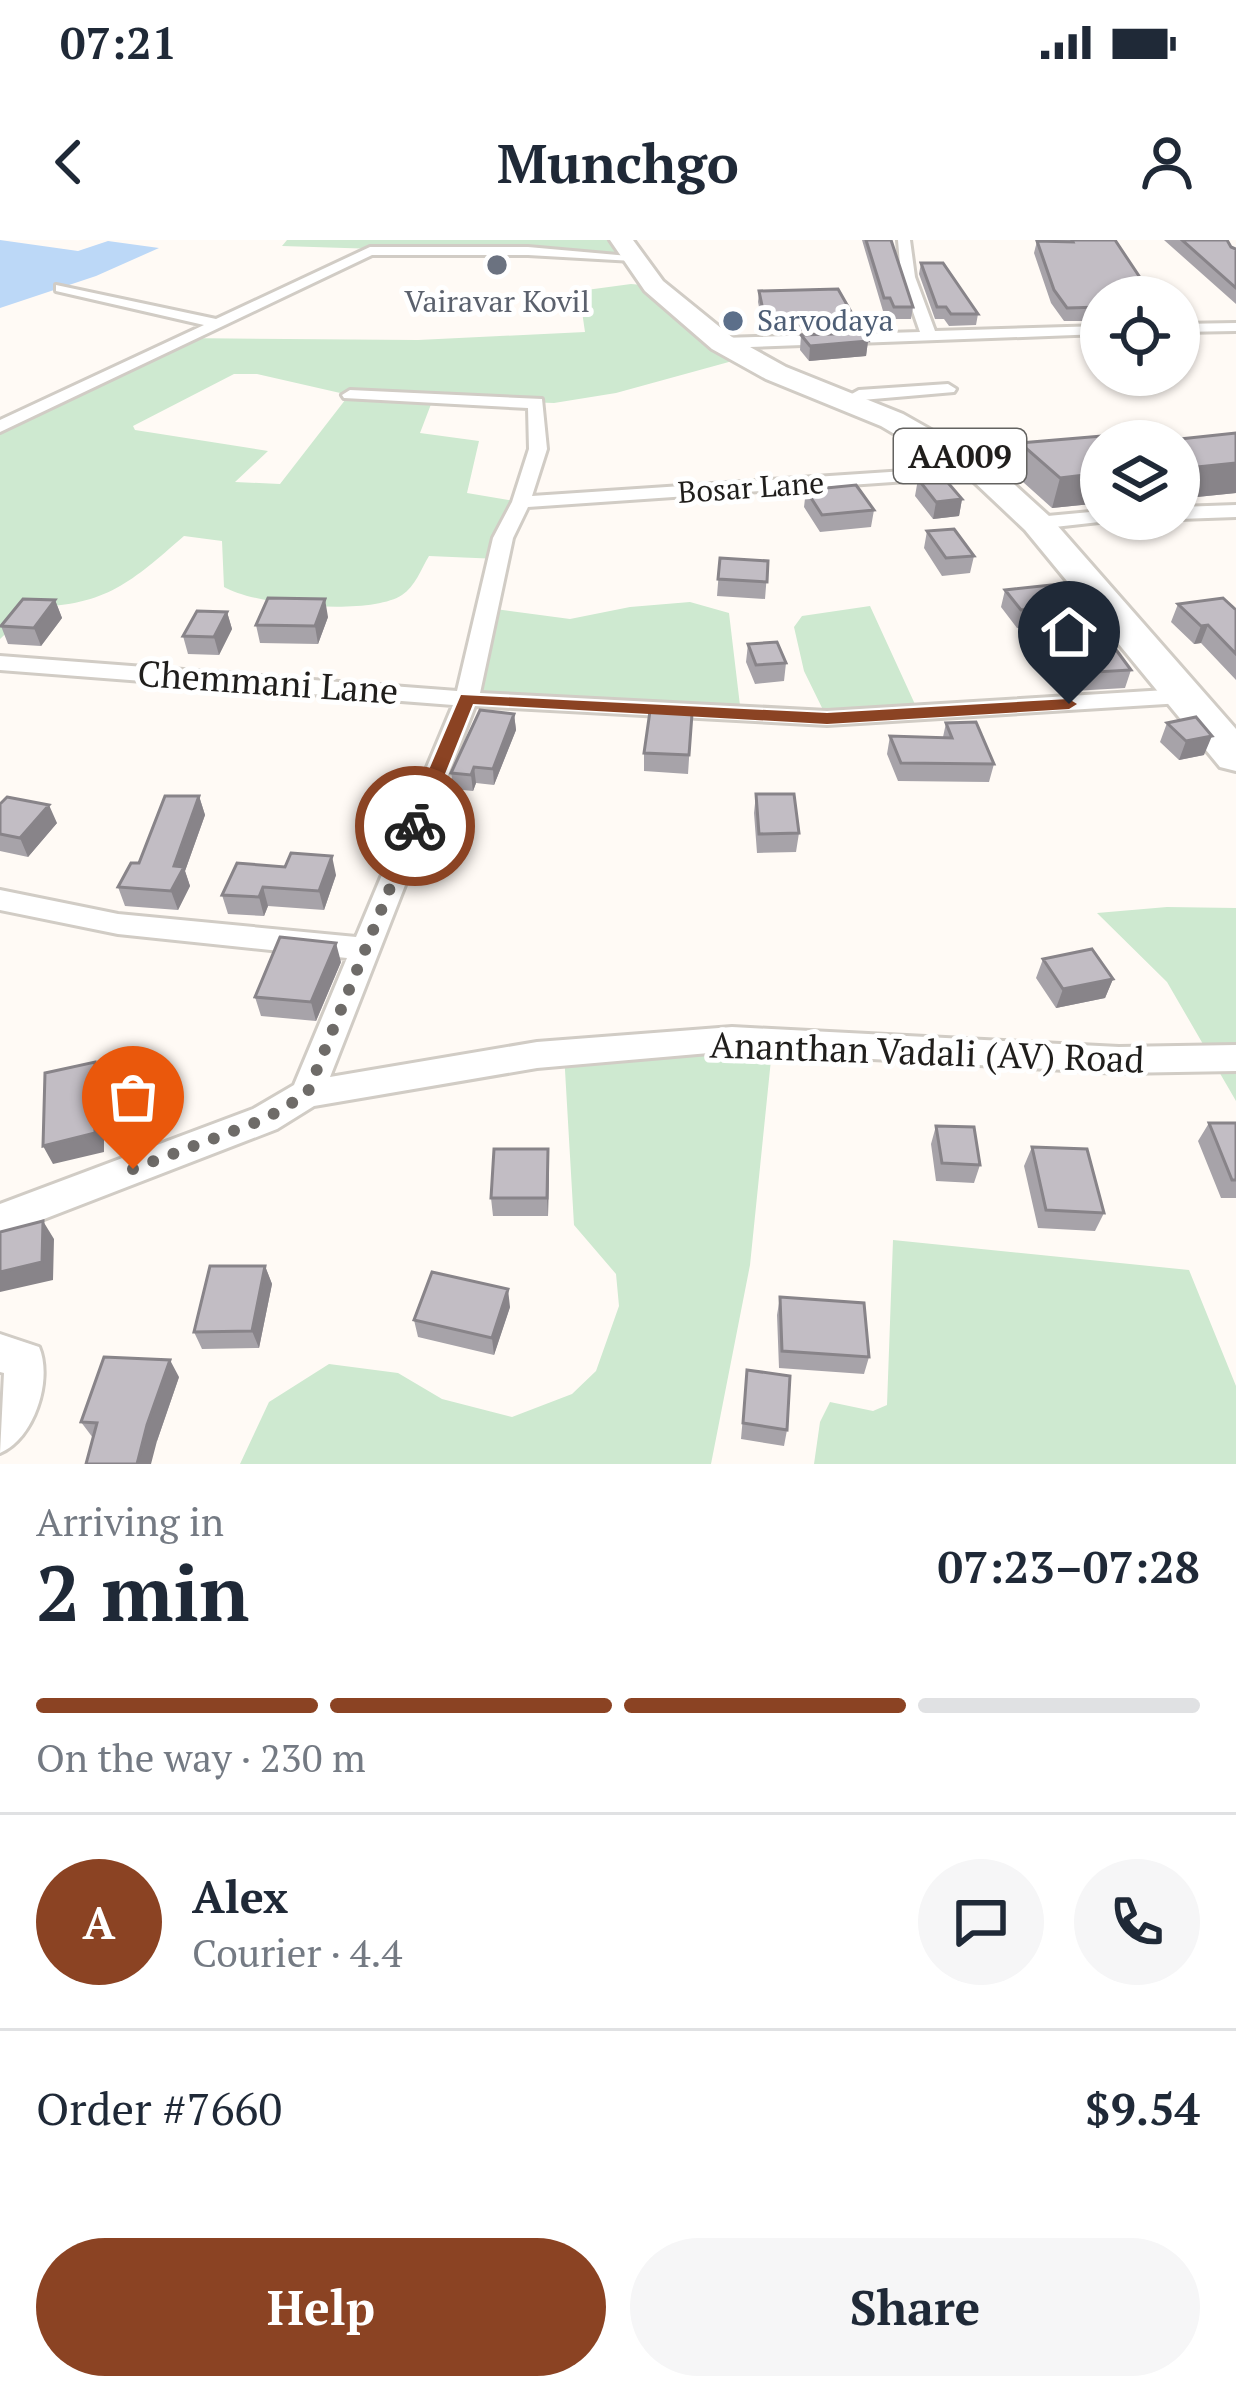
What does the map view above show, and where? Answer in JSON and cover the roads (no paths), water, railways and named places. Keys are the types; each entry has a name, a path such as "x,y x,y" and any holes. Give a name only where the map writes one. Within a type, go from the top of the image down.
{"highway":[{"name":"AA009","path":"627,249 686,317 722,343 776,373 932,440 980,471 1037,523 1236,757"}],"street":[{"path":"904,240 908,277 928,335"},
{"path":"0,427 212,322 370,251 627,249"},
{"path":"61,288 212,322"},
{"path":"1200,328 1236,327"},
{"path":"722,343 1080,331"},
{"path":"847,401 859,395 948,389"},
{"path":"307,1094 467,698 503,538 521,502 538,448 536,403 350,395"},
{"name":"Bosar Lane","path":"521,502 980,471"},
{"path":"1200,513 1236,512"},
{"path":"1037,523 1080,519"},
{"name":"Chemmani Lane","path":"0,663 467,698 827,718 1182,696"},
{"path":"0,901 118,924 367,949"},
{"name":"Ananthan Vadali (AV) Road","path":"0,1220 265,1119 307,1094 537,1055 732,1039 1119,1060 1236,1058"},
{"path":"0,1353 25,1360 19,1403 0,1433"}],"water":[{"path":"0,240 78,251 108,241 159,248 96,276 0,308"}],"place":[{"name":"Vairavar Kovil","path":"497,265"},
{"name":"Sarvodaya","path":"733,321"}]}
